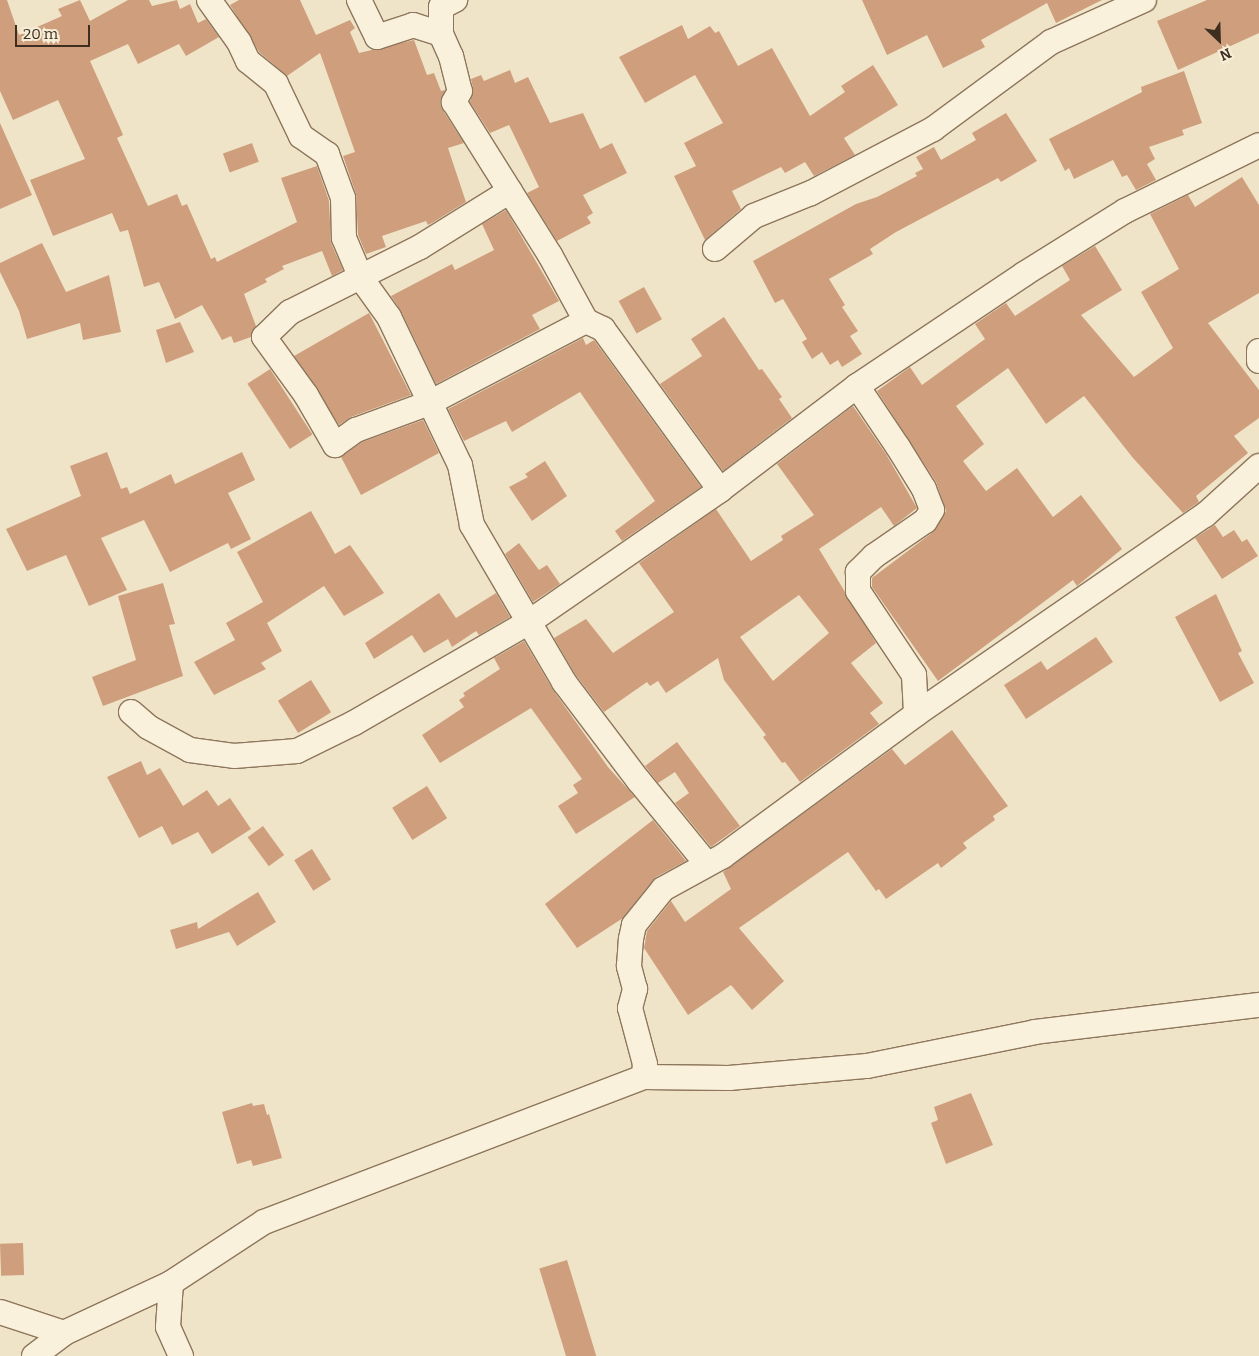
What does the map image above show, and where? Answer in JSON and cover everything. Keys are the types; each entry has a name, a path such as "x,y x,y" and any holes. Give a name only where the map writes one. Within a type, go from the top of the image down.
{"street":[{"path":"209,0 240,42 248,61 276,84 302,136 327,154 343,198 344,238 361,278 389,317 460,465 472,525 564,682 639,781 706,863"},
{"path":"359,0 376,37 413,25 441,34"},
{"path":"456,0 440,7 441,34 452,56 460,91 454,102 510,191 586,321 603,329 720,490"},
{"path":"714,249 754,216 811,193 933,129 1051,42 1144,0"},
{"path":"131,712 148,727 190,750 234,756 297,751 449,671 529,622 720,490 856,386 1125,211 1259,145"},
{"path":"510,191 437,238 361,278 290,312 264,336 306,395 335,446 356,430 429,403 586,321"},
{"path":"1259,351 1259,361"},
{"path":"856,386 898,446 924,489 932,510 925,521 874,556 858,572 858,591 914,676 916,714"},
{"path":"644,1077 645,1064 630,1008 635,989 629,966 634,925 663,889 706,863 723,856 916,714 1205,515 1259,466"},
{"path":"34,1356 64,1333 172,1283 264,1222 644,1077 729,1078 867,1066 1035,1032 1259,1005"},
{"path":"172,1283 168,1327 181,1356"},
{"path":"0,1312 64,1333"}],"building":[{"path":"0,0 7,0 19,35 62,16 58,9 80,0 90,21 128,0 149,0 152,6 177,0 180,9 190,4 198,23 206,19 219,37 186,56 179,44 138,64 128,44 90,61 123,135 117,138 148,206 177,194 182,206 187,204 211,259 215,257 217,262 297,222 281,178 317,166 329,201 331,243 343,270 332,276 322,251 282,266 284,269 265,279 267,282 244,294 256,326 251,337 234,343 231,336 222,340 202,305 175,319 159,282 144,287 128,230 120,232 112,213 53,236 30,180 85,159 58,100 13,120 0,91"},
{"path":"239,0 300,0 316,35 350,20 355,28 350,32 359,53 414,40 427,75 434,73 441,91 445,90 440,102 442,109 464,143 448,148 466,202 428,225 426,221 382,236 386,247 366,254 358,235 356,194 343,156 355,152 320,53 287,76 259,52 230,5"},
{"path":"862,0 1102,0 1056,23 1047,3 981,40 985,47 943,68 927,35 887,55"},
{"path":"1207,0 1259,0 1259,33 1178,70 1157,21"},
{"path":"682,25 688,39 710,26 715,33 719,31 738,66 772,48 810,116 845,92 841,86 873,65 898,105 844,138 855,155 814,176 805,162 785,173 781,167 732,191 741,209 705,240 674,176 696,166 684,143 723,123 695,75 645,103 619,57"},
{"path":"510,70 515,83 528,77 550,123 583,113 600,149 612,143 627,173 583,195 593,213 587,217 591,223 557,241 527,193 539,187 509,125 490,133 470,102 473,88 471,79 481,75 484,81"},
{"path":"1184,71 1202,123 1182,130 1184,135 1149,147 1155,159 1147,164 1156,180 1136,190 1127,175 1122,177 1113,160 1074,179 1069,168 1065,171 1049,139 1142,92 1141,87"},
{"path":"1006,113 1037,161 1001,182 998,178 896,232 870,249 873,254 829,279 845,305 842,307 858,331 850,336 862,354 842,367 838,360 830,365 822,352 812,359 802,342 807,339 783,299 775,303 753,261 856,204 877,197 917,176 915,173 923,169 916,157 934,147 941,160 976,140 972,133"},
{"path":"0,123 32,195 0,209"},
{"path":"252,143 259,162 230,172 223,154"},
{"path":"1242,177 1259,205 1259,293 1208,323 1259,390 1259,418 1234,436 1248,453 1196,496 1199,502 1183,513 1133,458 1084,396 1046,424 1008,368 956,406 984,444 963,461 986,491 1017,468 1053,517 1081,495 1122,549 1077,586 1073,580 938,681 872,587 872,578 933,532 946,511 936,482 877,391 910,367 922,385 985,339 975,324 1006,303 1015,316 1070,280 1062,266 1095,246 1122,290 1081,315 1134,377 1173,348 1141,292 1179,269 1150,214 1188,195 1195,207"},
{"path":"506,210 559,301 532,315 540,329 436,384 401,311 391,296 452,264 455,270 494,250 482,224"},
{"path":"42,243 66,292 109,275 121,332 83,340 80,323 27,339 19,311 0,272 0,263"},
{"path":"644,287 662,319 637,333 619,301"},
{"path":"369,313 411,395 351,417 339,425 294,356"},
{"path":"724,317 759,370 762,369 782,397 779,399 792,418 723,471 660,384 702,356 691,339"},
{"path":"180,322 194,352 166,363 156,330"},
{"path":"583,338 586,345 594,340 701,487 622,541 615,531 655,501 580,392 512,432 506,421 464,441 448,409"},
{"path":"270,369 312,434 290,449 247,384"},
{"path":"853,406 886,454 917,508 894,526 881,507 819,549 876,643 851,663 883,703 870,713 879,724 800,782 785,762 782,763 763,737 766,735 724,680 718,658 666,693 658,681 650,686 647,682 604,712 575,674 554,638 586,619 613,653 674,612 639,563 716,509 751,561 783,540 781,536 814,515 777,464","holes":["799,595 829,633 773,681 740,637"]},
{"path":"423,420 439,453 361,495 341,457 362,442"},
{"path":"107,452 121,489 127,487 130,494 171,474 175,484 242,452 255,480 228,493 251,539 231,549 228,543 170,572 144,520 101,538 127,590 89,606 66,555 27,571 6,529 81,496 70,466"},
{"path":"545,461 567,496 532,521 509,487 528,477 525,474"},
{"path":"311,511 335,554 350,545 384,593 344,616 324,586 267,623 282,651 261,663 266,669 214,695 194,662 235,640 226,623 263,602 237,552"},
{"path":"1215,525 1223,537 1234,530 1242,542 1247,539 1258,556 1222,579 1195,538"},
{"path":"519,543 539,570 547,565 560,584 533,602 505,554"},
{"path":"163,583 175,624 169,625 183,676 103,706 92,677 136,660 118,596"},
{"path":"439,593 456,618 496,593 510,617 479,635 476,631 452,647 448,639 424,653 412,635 374,659 365,643"},
{"path":"1216,594 1242,651 1238,653 1254,683 1220,702 1175,617"},
{"path":"1096,637 1113,662 1026,719 1004,685 1041,661 1047,670"},
{"path":"524,641 553,690 608,767 635,797 576,834 558,806 578,793 573,785 582,779 531,708 440,763 422,735 464,707 459,700 465,696 463,693 500,669 494,658"},
{"path":"311,680 331,712 298,733 278,701"},
{"path":"952,730 1008,806 993,816 995,820 963,843 967,848 941,868 938,863 886,899 879,889 876,891 848,852 739,928 784,981 752,1010 731,985 688,1015 644,948 647,931 671,901 685,922 731,889 723,872 892,749 905,765"},
{"path":"677,742 740,826 711,847 675,803 689,793 675,772 658,783 645,766"},
{"path":"141,761 147,775 160,768 183,806 207,790 218,806 230,798 251,829 212,854 198,832 172,845 162,826 139,838 107,777"},
{"path":"427,786 447,818 412,840 392,808"},
{"path":"653,820 686,861 656,877 623,918 577,948 545,904"},
{"path":"263,826 284,855 269,866 248,837"},
{"path":"312,849 331,880 313,891 294,860"},
{"path":"258,892 276,922 237,946 229,932 176,949 170,930 197,922 198,929"},
{"path":"971,1093 993,1145 946,1164 931,1123 938,1120 934,1107"},
{"path":"252,1103 253,1106 264,1104 267,1115 269,1114 282,1158 253,1166 251,1160 237,1164 222,1112"},
{"path":"23,1243 24,1275 1,1276 0,1244"},
{"path":"567,1260 596,1356 566,1356 539,1268"}]}
